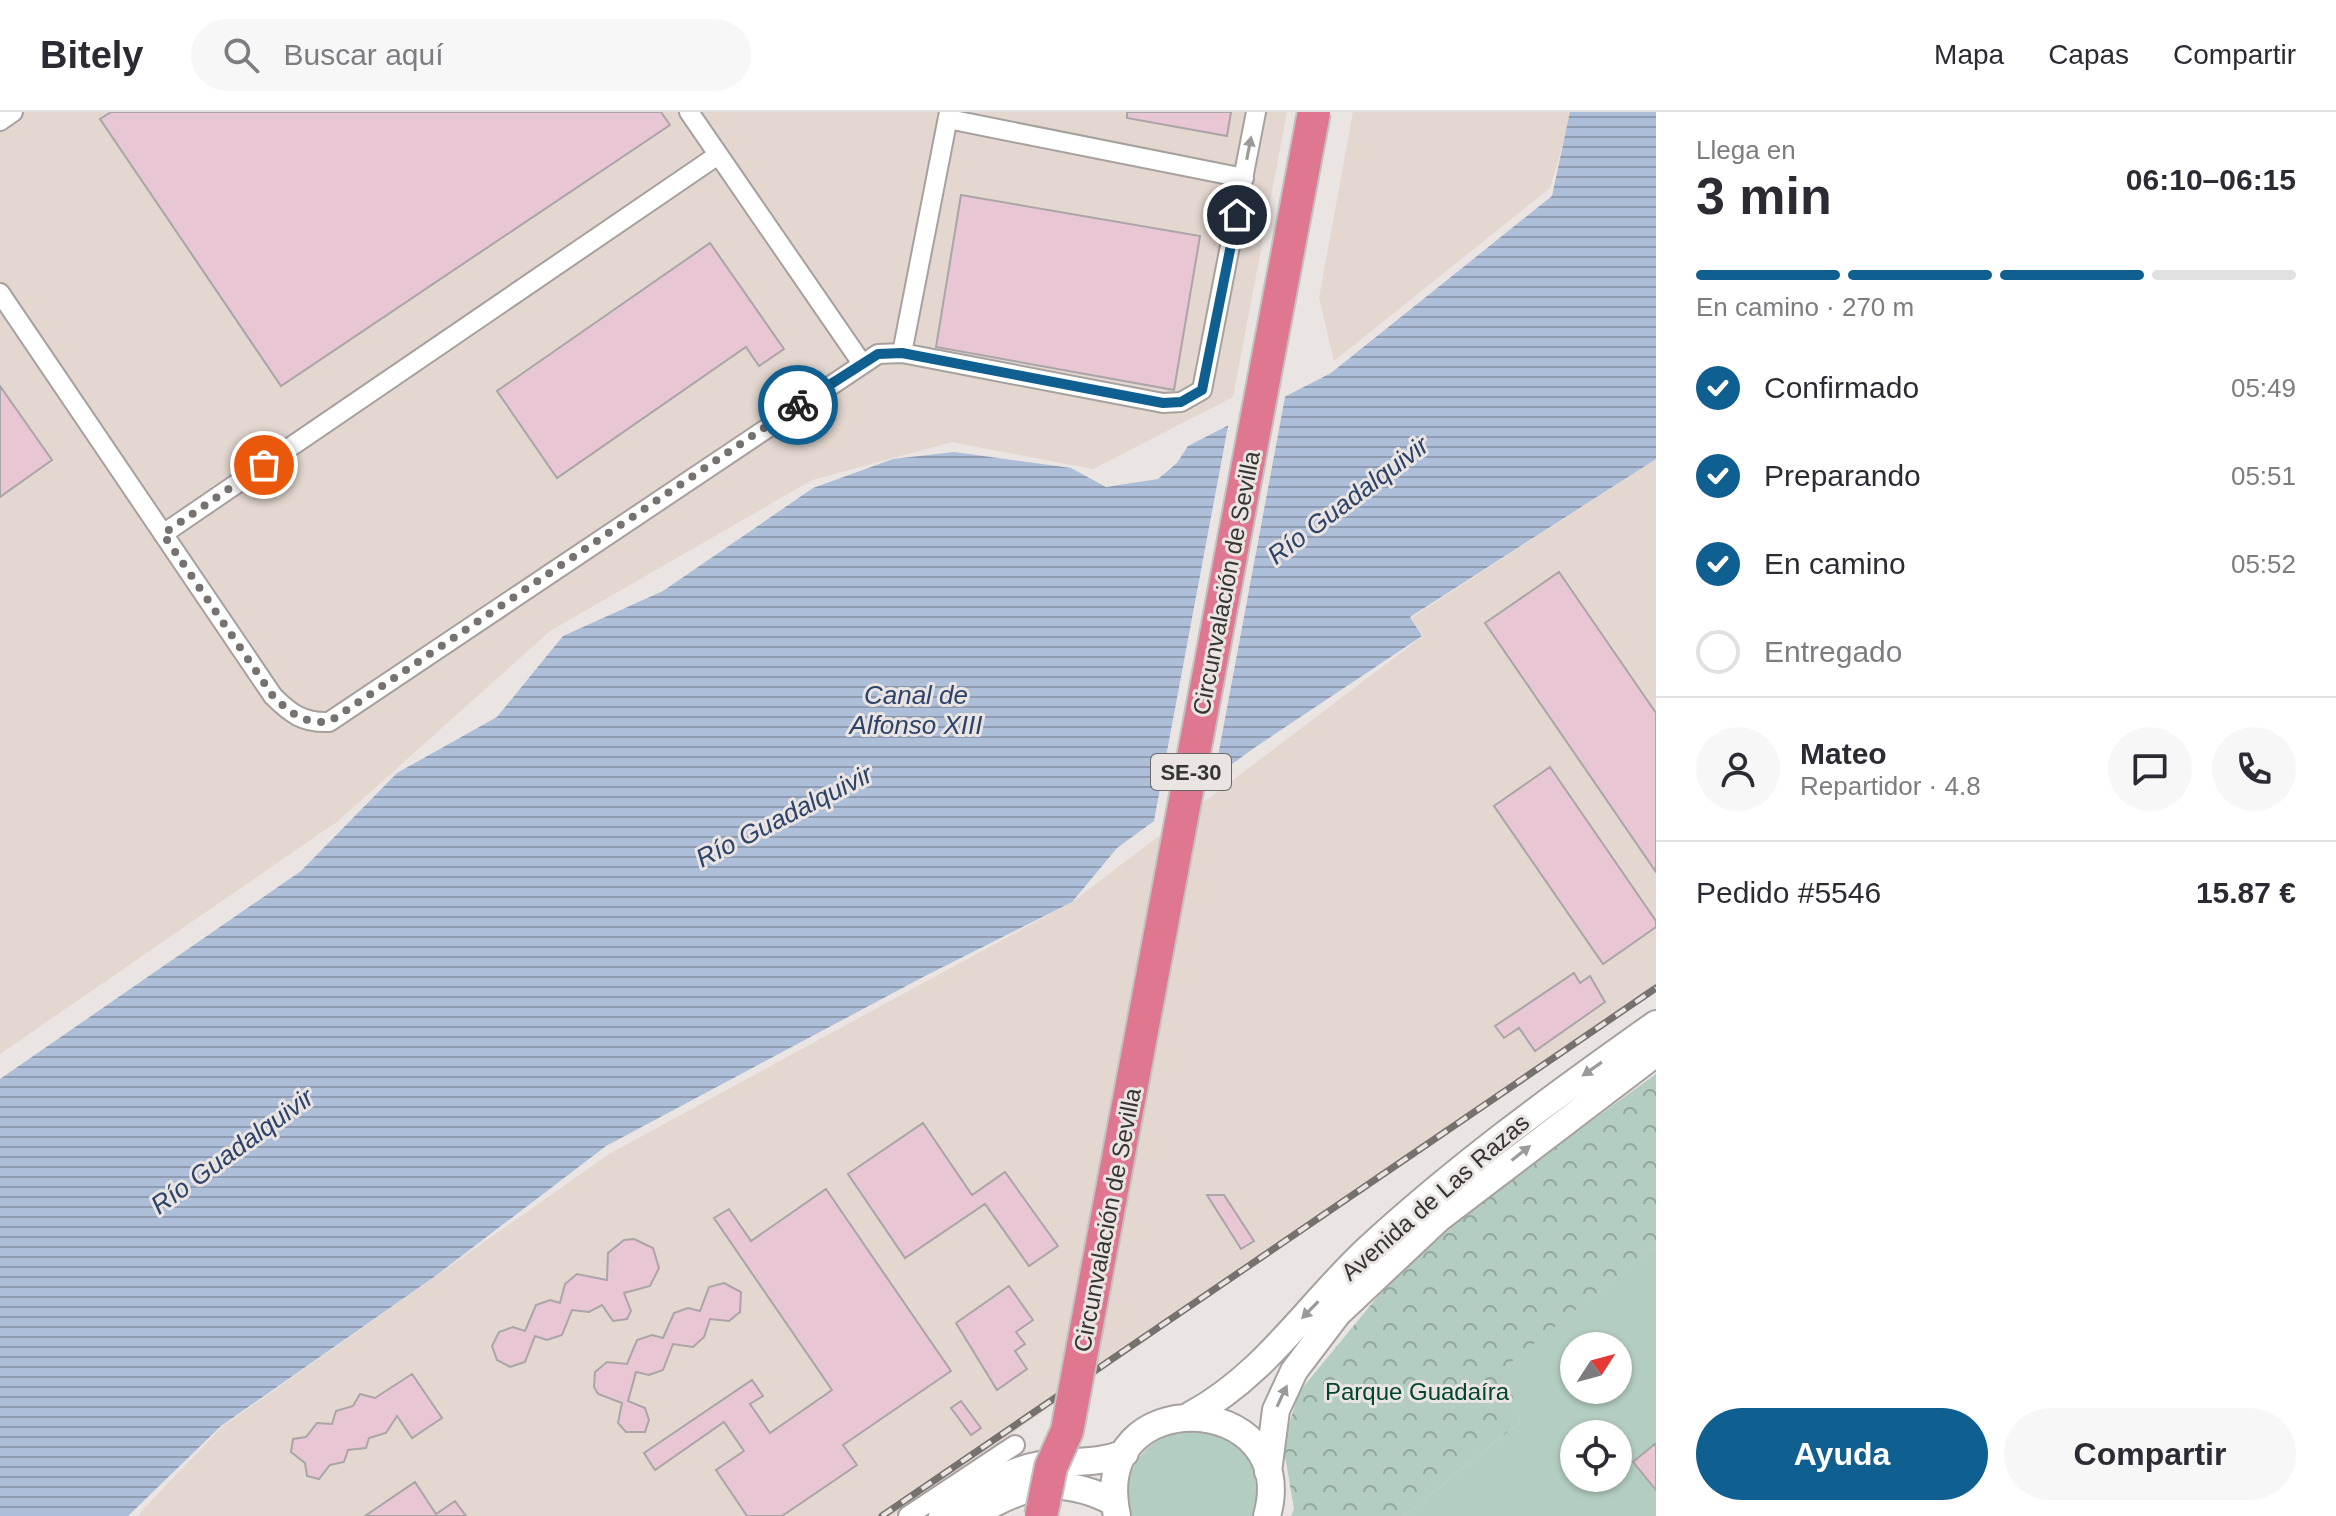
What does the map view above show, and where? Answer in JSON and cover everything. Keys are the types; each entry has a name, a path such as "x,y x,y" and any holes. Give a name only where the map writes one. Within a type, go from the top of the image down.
{"highway":[{"name":"Circunvalación de Sevilla","path":"1041,1516 1051,1467 1067,1431 1314,112"},
{"name":"Circunvalación de Sevilla","path":"1061,1516 1069,1471 1067,1431"}],"main road":[{"name":"Avenida de Las Razas","path":"1125,1453 1153,1425 1191,1415 1247,1380 1368,1250 1499,1139 1656,1024"},
{"name":"Avenida de Las Razas","path":"1267,1516 1271,1496 1268,1472 1276,1410 1294,1371 1338,1313 1438,1219 1656,1053"},
{"path":"1191,1415 1208,1417 1239,1431 1261,1457 1268,1472"},
{"path":"1116,1510 1116,1477 1125,1453"},
{"path":"942,1516 987,1484 1016,1472 1043,1464 1104,1462 1125,1453"},
{"path":"972,1516 1021,1489 1047,1485 1086,1490 1116,1510"}],"street":[{"path":"0,121 13,112"},
{"path":"689,112 861,362"},
{"path":"0,293 273,696 291,714 310,723 329,722 861,362 878,354 902,353 1163,403 1181,402 1202,390 1256,112"},
{"path":"902,353 949,115 1244,178"},
{"path":"163,534 718,155"},
{"path":"908,1516 1015,1445"}],"shaded area":[{"path":"0,112 1287,112 1233,397 1093,469 952,442 812,480 550,631 338,821 0,1054"},
{"path":"1353,112 1572,112 1550,188 1334,361 1319,298"},
{"path":"1656,459 1656,992 1427,1145 893,1516 137,1516 222,1427 609,1154 1072,902 1423,636 1411,618"}],"green space":[{"name":"Parque Guadaíra","path":"1656,1074 1656,1245 1505,1367 1520,1422 1404,1516 1291,1516 1294,1509 1283,1444 1299,1392 1393,1278 1492,1193"},
{"path":"1656,1245 1656,1516 1404,1516 1520,1422 1504,1367"},
{"path":"1182,1429 1220,1437 1244,1452 1255,1477 1256,1516 1131,1516 1128,1487 1137,1461 1155,1441"}],"water":[{"name":"Canal de Alfonso XIII","path":"1570,112 1656,112 1656,459 1410,617 1422,636 1254,748 1117,848 1072,902 923,977 606,1146 434,1277 221,1426 128,1516 0,1516 0,1079 301,871 397,773 497,717 563,636 663,591 813,488 893,459 954,452 1071,468 1106,487 1158,479 1177,463 1188,446 1331,373 1552,196"}],"pier":[{"path":"1286,392 1213,783 1153,826 1229,421"}],"building":[{"path":"111,112 661,112 670,125 281,386 100,119"},
{"path":"1127,112 1231,112 1227,136 1127,118"},
{"path":"961,195 1200,236 1174,390 936,347"},
{"path":"710,243 784,349 759,366 746,347 557,478 497,391"},
{"path":"0,386 52,460 0,497"},
{"path":"1559,572 1656,713 1656,872 1485,623"},
{"path":"1550,767 1656,921 1656,927 1603,964 1494,806"},
{"path":"1574,973 1580,983 1590,976 1605,1002 1535,1051 1519,1028 1504,1038 1495,1026"},
{"path":"923,1123 972,1195 1005,1172 1058,1246 1029,1266 985,1204 905,1258 848,1174"},
{"path":"826,1189 951,1371 843,1445 857,1465 782,1516 747,1516 716,1470 744,1451 724,1422 655,1470 644,1453 752,1380 763,1396 750,1404 770,1433 832,1390 714,1218 729,1209 751,1241"},
{"path":"1207,1195 1224,1195 1254,1241 1241,1249"},
{"path":"634,1239 653,1248 659,1268 650,1286 624,1293 631,1311 627,1319 613,1321 602,1305 589,1312 572,1310 562,1335 547,1340 535,1336 525,1362 510,1367 497,1360 492,1346 499,1332 513,1327 525,1331 536,1305 550,1300 560,1303 565,1284 577,1274 607,1280 608,1253 624,1240"},
{"path":"724,1283 741,1292 740,1312 729,1321 710,1319 704,1337 693,1347 673,1344 663,1370 649,1375 636,1372 628,1401 645,1408 649,1420 645,1432 626,1432 618,1423 622,1403 598,1394 594,1387 595,1372 607,1362 627,1364 637,1340 652,1335 663,1338 674,1313 688,1308 700,1311 709,1287"},
{"path":"1009,1286 1033,1320 1016,1332 1025,1344 1015,1351 1027,1369 997,1390 956,1323"},
{"path":"412,1374 442,1418 412,1438 397,1416 386,1433 369,1438 366,1448 348,1450 344,1462 330,1465 319,1479 307,1476 305,1463 291,1452 293,1439 306,1437 317,1423 332,1424 336,1411 353,1406 360,1394 375,1398"},
{"path":"961,1401 981,1428 971,1435 951,1408"},
{"path":"1656,1443 1656,1490 1633,1462"},
{"path":"415,1482 436,1514 455,1501 466,1516 365,1516"}],"railway":[{"path":"882,1516 1656,988"}],"way so far":[{"path":"264,465 163,534 273,696 291,714 310,723 329,722 798,405"}],"route":[{"path":"798,405 861,362 878,354 902,353 1163,403 1181,402 1202,390 1237,215"}],"water label":[{"name":"Río Guadalquivir","path":"1348,500"},
{"name":"Río Guadalquivir","path":"784,816"},
{"name":"Río Guadalquivir","path":"232,1151"}]}
